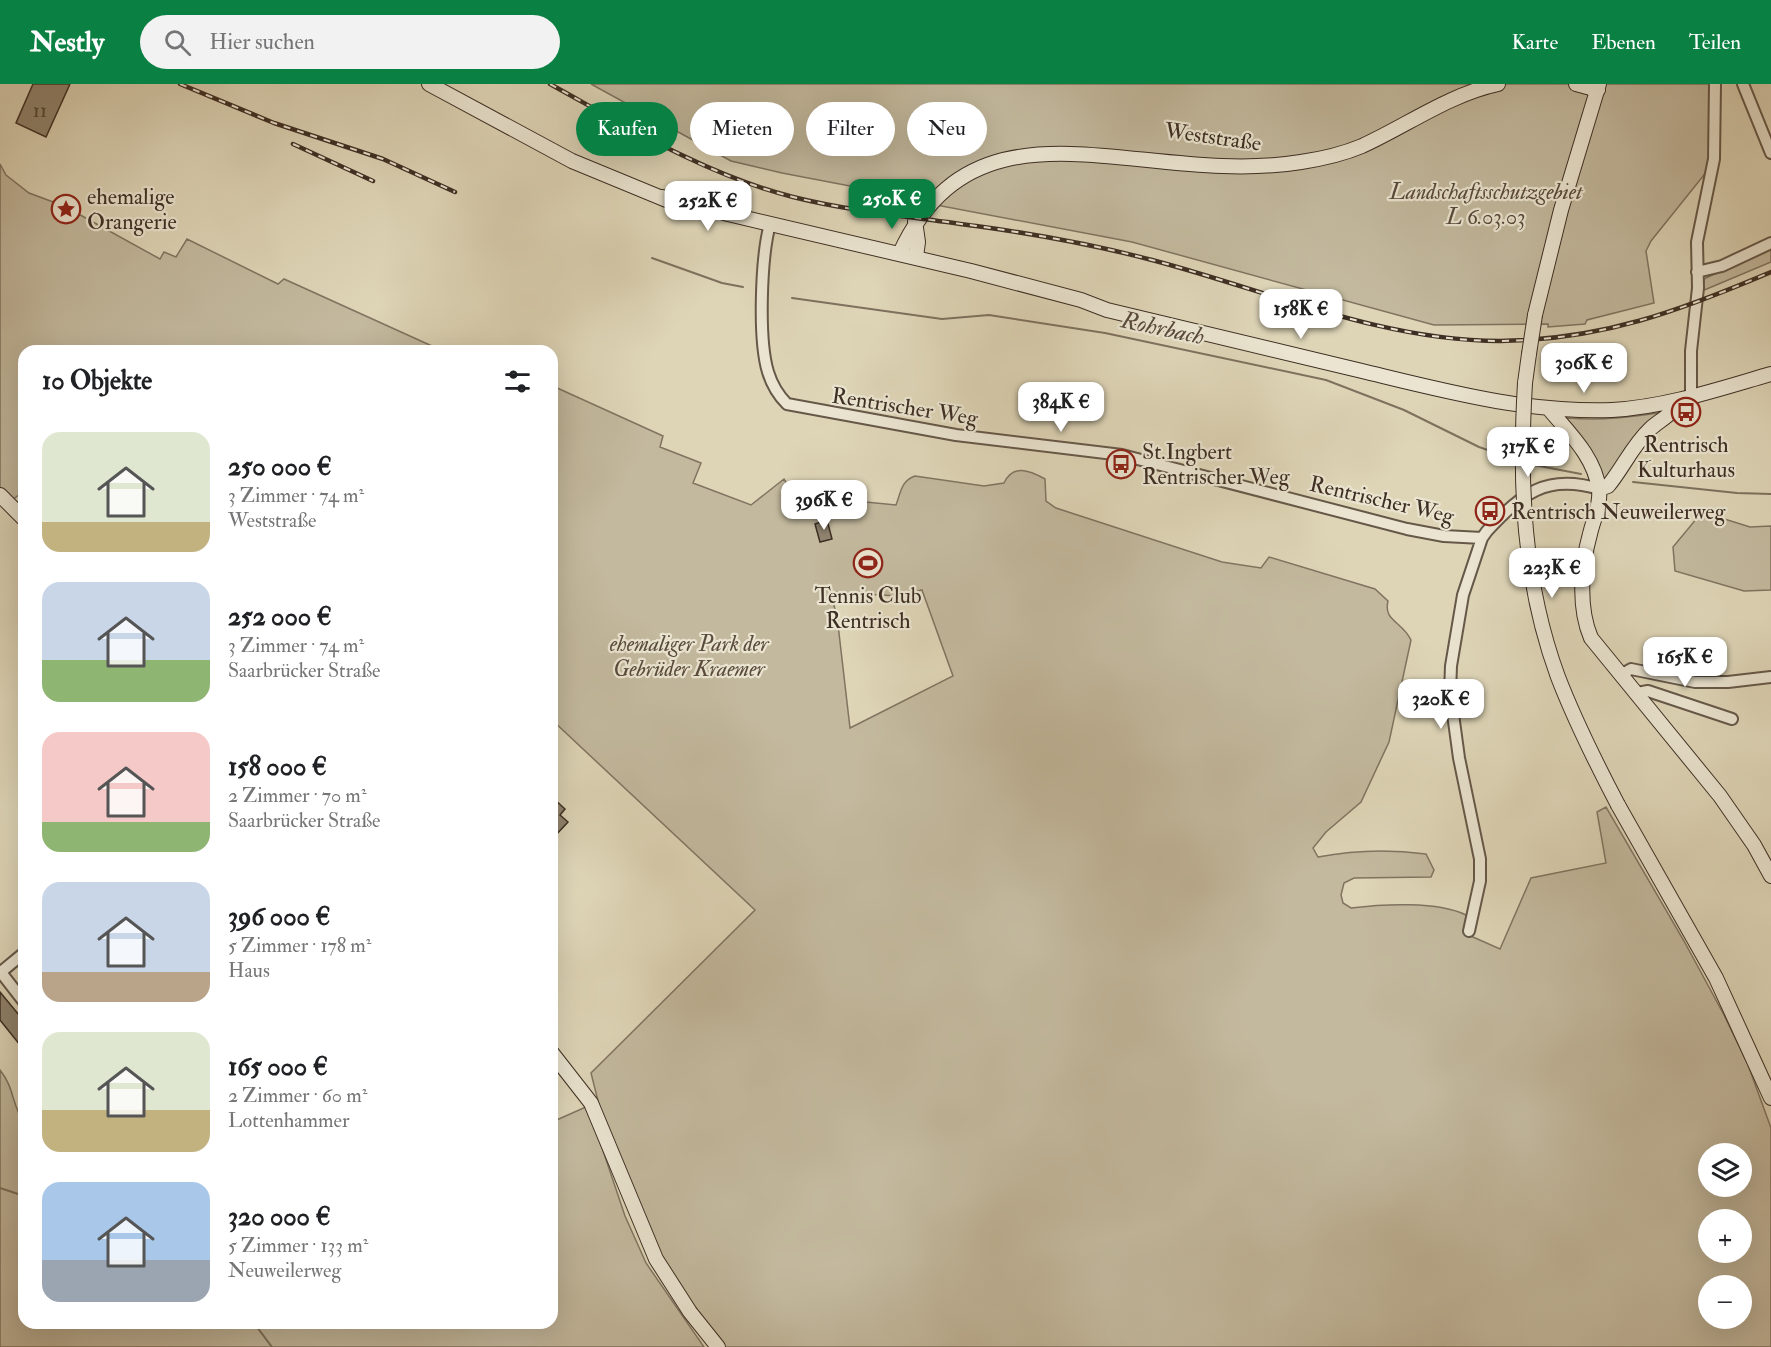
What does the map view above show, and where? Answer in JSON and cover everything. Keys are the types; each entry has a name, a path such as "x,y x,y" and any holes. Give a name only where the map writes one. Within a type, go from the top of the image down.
{"main road":[{"path":"429,84 572,161 680,207 908,258 1081,300 1107,310 1489,400 1549,409 1614,410 1685,398 1771,374"},
{"name":"Weststraße","path":"1133,144 1211,161 1258,165 1301,162 1361,146 1457,97 1498,84"},
{"path":"1576,84 1599,87 1553,239 1535,315 1525,383 1521,444 1522,493 1527,546 1536,599 1558,676 1580,728 1618,805 1716,978 1771,1098"},
{"path":"908,258 908,231 931,186"},
{"path":"1599,489 1608,486 1639,440 1671,414 1685,398"},
{"path":"1549,409 1577,440 1589,460 1599,489 1598,509 1586,553 1584,617 1586,628 1596,648 1622,674 1659,723 1720,796 1754,845 1771,876"},
{"path":"0,495 18,513"},
{"path":"558,1060 578,1084 599,1122 656,1259 690,1312 718,1347"}],"street":[{"path":"1685,398 1698,307 1698,232 1710,186 1714,159 1715,84"},
{"path":"1743,84 1771,153"},
{"name":"Rentrischer Weg","path":"769,228 763,276 765,356 772,384 787,404 956,435 1122,455 1407,529 1444,536 1482,538"},
{"path":"1698,272 1722,266 1771,243"},
{"path":"1469,931 1480,881 1480,859 1459,758 1450,678 1463,595 1482,538 1512,507 1538,488 1556,483 1599,489"},
{"path":"1622,674 1631,669 1695,682 1771,677"},
{"path":"1637,693 1648,691 1732,719"},
{"path":"18,958 0,972 18,994"}],"green space":[{"name":"Landschaftsschutzgebiet L 6.03.03","path":"591,84 1718,84 1716,160 1651,241 1646,251 1654,303 1587,320 1585,324 1548,327 1548,324 1434,325 1132,242 873,193 731,161 722,156 794,156 794,102 690,102 690,138 678,132 678,102 624,102"},
{"path":"0,164 6,175 29,193 64,206 160,259 164,252 176,257 187,239 278,284 284,279 430,345 18,345 18,496 12,500 0,488"},
{"path":"1771,248 1771,262 1702,291 1704,279"},
{"name":"ehemaliger Park der Gebrüder Kraemer","path":"558,388 663,436 660,447 701,463 693,483 751,505 784,479 794,495 896,505 904,484 915,476 984,486 1004,483 1012,473 1022,470 1045,479 1046,501 1056,508 1222,562 1261,568 1269,557 1375,589 1388,601 1388,613 1411,640 1389,742 1361,802 1326,832 1313,848 1318,857 1372,851 1426,854 1434,870 1431,877 1354,878 1344,883 1341,895 1343,903 1351,908 1378,905 1441,907 1466,915 1464,933 1500,949 1531,878 1606,863 1597,812 1606,807 1724,1015 1748,1065 1771,1128 1771,1347 725,1347 668,1271 600,1109 591,1073 755,910 558,726","holes":["922,590 953,676 850,728 837,616 830,592 897,596"]},
{"path":"1665,412 1632,440 1604,481 1566,421 1568,418 1616,418"},
{"path":"1702,512 1750,527 1771,526 1771,590 1744,591 1675,571 1673,547"},
{"path":"0,1070 8,1083 18,1111 18,1329 558,1329 558,1119 588,1106 625,1216 646,1263 704,1347 0,1347"}],"building":[{"path":"33,84 70,84 46,137 16,123"},
{"path":"827,520 832,539 820,542 815,524"},
{"path":"558,803 565,809 560,815 568,822 558,833"},
{"path":"0,992 18,1014 18,1042 0,1020"}],"waterway":[{"name":"Rohrbach","path":"652,258 722,283 743,287"},
{"name":"Rohrbach","path":"792,298 942,319 989,315 1105,333 1326,380 1404,410 1479,447 1517,460"},
{"name":"Rohrbach","path":"1529,464 1581,474"},
{"name":"Rohrbach","path":"1633,482 1737,493 1771,494"},
{"path":"0,1188 18,1194"},
{"path":"258,1329 272,1347"}],"railway":[{"path":"180,84 274,123 383,159 455,192"},
{"path":"550,84 698,163 761,188 793,197 861,210 1065,240 1109,249 1195,272 1324,312 1411,333 1456,339 1500,341 1572,335 1606,329 1672,311 1771,272"},
{"path":"293,144 373,181"}],"place":[{"name":"ehemalige Orangerie","path":"66,209"},
{"name":"Rentrisch Kulturhaus","path":"1686,412"},
{"name":"St.Ingbert Rentrischer Weg","path":"1121,464"},
{"name":"Rentrisch Neuweilerweg","path":"1490,511"},
{"name":"Tennis Club Rentrisch","path":"868,563"}]}
